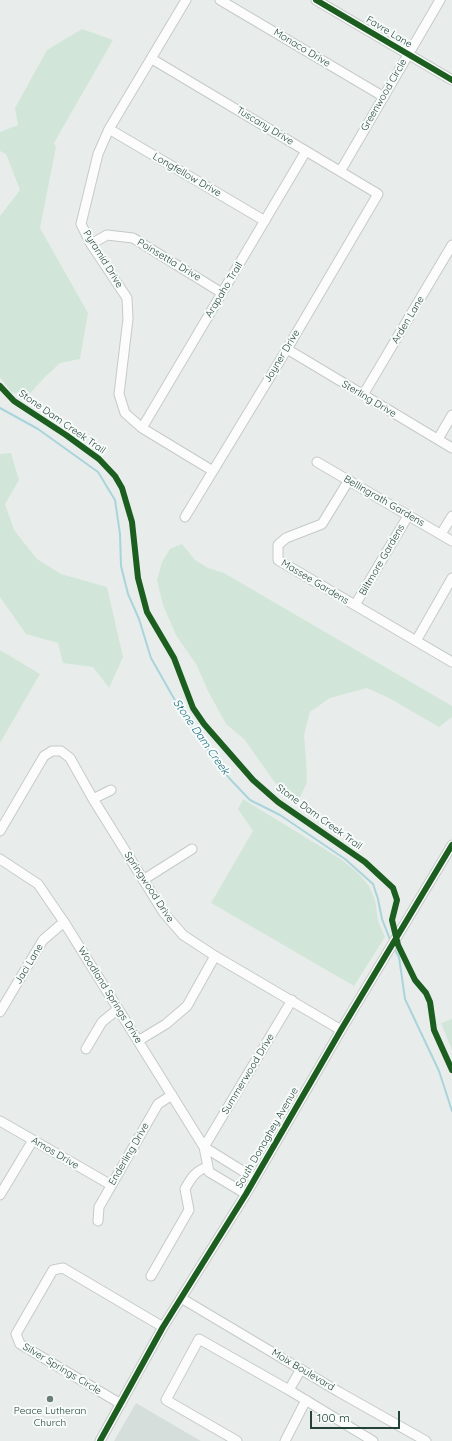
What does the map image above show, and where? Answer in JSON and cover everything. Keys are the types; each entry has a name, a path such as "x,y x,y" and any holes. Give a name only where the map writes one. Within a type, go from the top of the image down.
{"street":[{"name":"Pyramid Drive","path":"186,0 109,130 98,154 81,224 91,244 127,298 128,319 120,394 125,413 142,428 213,471"},
{"name":"Monaco Drive","path":"220,0 384,97"},
{"name":"Favre Lane","path":"316,0 452,80"},
{"name":"Greenwood Circle","path":"340,170 440,0"},
{"name":"Tuscany Drive","path":"152,59 378,194"},
{"name":"Longfellow Drive","path":"109,130 265,221"},
{"name":"Arapaho Trail","path":"142,428 306,151"},
{"name":"Joyner Drive","path":"185,517 378,194"},
{"name":"Poinsettia Drive","path":"91,244 106,235 133,238 222,293"},
{"name":"Arden Lane","path":"363,395 452,245"},
{"name":"Sterling Drive","path":"286,349 452,448"},
{"path":"438,439 452,415"},
{"name":"Bellingrath Gardens","path":"317,462 452,541"},
{"name":"Massee Gardens","path":"349,480 322,524 286,538 278,545 278,560 452,662"},
{"name":"Biltmore Gardens","path":"355,605 408,516"},
{"path":"441,534 452,516"},
{"path":"416,641 452,578"},
{"name":"Springwood Drive","path":"0,831 44,756 52,751 61,751 70,758 164,913 184,935 215,956 341,1030"},
{"path":"94,799 111,790"},
{"name":"South Donaghey Avenue","path":"100,1441 181,1298 246,1194 341,1030 385,957 448,861 452,845"},
{"path":"143,880 192,849"},
{"name":"Woodland Springs Drive","path":"0,858 38,884 64,922 204,1147 208,1167"},
{"name":"Jaci Lane","path":"0,1012 43,940 64,922"},
{"path":"138,1041 166,1024 187,1006 215,956"},
{"name":"Summerwood Drive","path":"204,1147 292,1000"},
{"path":"86,1049 102,1022 118,1009"},
{"name":"Enderling Drive","path":"98,1221 99,1207 158,1104 172,1095"},
{"name":"Amos Drive","path":"0,1121 111,1185"},
{"path":"0,1195 33,1140"},
{"name":"Woodland Springs Drive","path":"204,1147 254,1178"},
{"path":"151,1276 189,1210 184,1189 191,1177 200,1169 208,1167 209,1172 246,1194"},
{"name":"Silver Springs Circle","path":"120,1404 20,1344 16,1334 53,1270 63,1268 164,1328"},
{"name":"Moix Boulevard","path":"181,1298 426,1441"},
{"path":"237,1441 166,1400 199,1339 289,1390 373,1441"},
{"path":"289,1390 301,1369"},
{"path":"285,1441 306,1400"}],"shaded area":[{"path":"136,1403 201,1441 114,1441"}],"green space":[{"path":"82,29 113,40 54,143 56,147 40,228 88,313 80,359 60,363 27,397 11,392 0,377 0,216 20,190 6,154 0,151 0,132 18,125 15,108 47,50"},
{"path":"11,453 19,480 5,504 14,530 37,559 61,574 107,587 123,657 109,688 93,667 63,663 58,643 26,634 0,597 0,454"},
{"path":"182,544 195,560 208,568 224,573 452,706 452,717 439,727 389,698 367,688 330,698 310,712 304,735 307,782 299,800 276,784 244,739 226,724 209,693 196,664 176,635 163,605 157,580 162,562 170,549"},
{"path":"0,650 40,674 0,743"},
{"path":"243,799 342,860 358,873 369,886 375,900 378,921 385,937 354,986 211,903 253,831 238,809"},
{"path":"452,1019 452,1050 441,1023"}],"waterway":[{"name":"Stone Dam Creek","path":"0,408 38,429 98,472 115,500 120,534 121,566 128,594 139,619 151,658 185,718 229,778 250,800 280,815 345,859 373,884 382,919 391,942"},
{"name":"Stone Dam Creek","path":"394,948 399,957 405,999 439,1071 452,1111"}],"cycle path":[{"path":"316,0 452,80"},
{"name":"Stone Dam Creek Trail","path":"0,386 14,401 66,435 99,459 115,476 122,488 132,522 138,578 147,612 174,658 193,708 204,724 253,780 278,802 365,862 393,888 397,900 392,920 398,945 415,980 426,993 430,1002 434,1030 452,1070"},
{"path":"100,1441 163,1327 246,1194 341,1030 452,845"}],"place":[{"name":"Peace Lutheran Church","path":"50,1399"}]}
